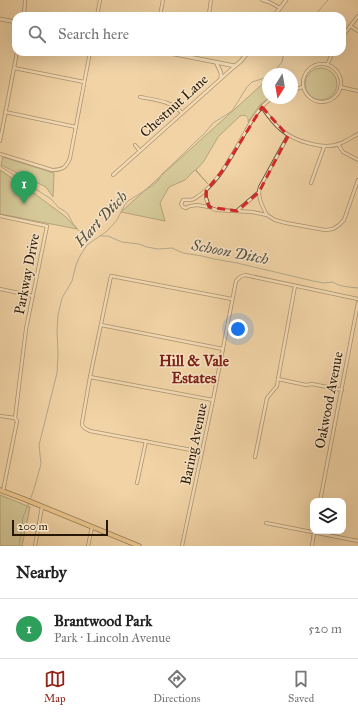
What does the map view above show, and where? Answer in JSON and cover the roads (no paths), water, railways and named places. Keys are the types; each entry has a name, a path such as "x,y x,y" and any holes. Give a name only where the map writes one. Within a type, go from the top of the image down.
{"main road":[{"path":"1,491 139,546"}],"street":[{"path":"24,12 25,0"},
{"path":"98,12 100,0"},
{"path":"161,12 163,0"},
{"path":"209,12 211,0"},
{"path":"262,0 280,8"},
{"path":"277,12 286,0"},
{"path":"346,32 358,16"},
{"path":"0,19 12,21"},
{"path":"350,26 358,31"},
{"path":"0,141 16,56"},
{"path":"0,154 52,170 59,170 68,164 89,56"},
{"path":"185,56 235,66"},
{"name":"Chestnut Lane","path":"113,175 245,56"},
{"path":"327,65 331,56"},
{"path":"216,62 221,73 221,78"},
{"path":"316,65 327,65 338,74 340,87 335,96 327,102 322,102 312,100 308,96 303,88 303,80 307,71 316,65"},
{"path":"14,68 84,82"},
{"path":"340,87 358,91"},
{"path":"298,89 303,88"},
{"path":"140,97 171,104 178,108 182,113"},
{"path":"265,104 252,120 216,180 206,191 194,199 190,201 186,199 183,200 181,204 183,207 186,208 197,205 216,210 267,215 275,220 286,223 325,230 333,229 339,226 344,220 358,180"},
{"path":"262,107 272,121 288,136 307,143 324,147 338,144 358,134"},
{"path":"5,112 76,126"},
{"path":"267,215 263,208 259,192 260,187 288,136"},
{"path":"338,144 343,152 358,160"},
{"path":"135,145 140,151"},
{"path":"310,183 324,147"},
{"path":"206,191 206,198 209,207"},
{"path":"237,211 259,192"},
{"name":"Parkway Drive","path":"0,216 47,226 26,329 16,418 17,421 1,491"},
{"name":"Baring Avenue","path":"182,546 213,400 236,281 244,275 296,286"},
{"path":"202,452 90,431 83,428 82,423 90,377 111,276 232,299"},
{"path":"255,457 266,398 277,386 296,286 358,299"},
{"path":"0,289 33,296"},
{"name":"Oakwood Avenue","path":"321,498 358,303"},
{"path":"101,325 223,349"},
{"path":"90,377 213,400"},
{"path":"278,379 342,390"},
{"path":"0,416 16,418"},
{"path":"137,483 146,441"},
{"path":"35,546 42,507"},
{"path":"266,523 310,531"},
{"path":"88,546 92,527"},
{"path":"312,546 314,534"},
{"path":"324,534 358,541"}],"waterway":[{"name":"Hart Dtich","path":"318,12 328,0"},
{"name":"Hart Dtich","path":"277,68 282,62 283,56"},
{"name":"Hart Dtich","path":"30,500 41,464 39,445 57,373 58,315 62,298 72,281 80,256 87,245 107,231 117,220 128,201 158,181 162,174 203,135 213,123 232,111 247,87 252,82 262,79"},
{"path":"0,166 51,199 59,208 68,214 72,222 84,237 87,244"},
{"name":"Schoon Ditch","path":"100,236 108,236 122,242 139,244 158,249 172,248 183,253 237,263 313,281 324,283 333,282 342,286 358,288"},
{"name":"Hart Dtich","path":"19,546 23,517 29,503"}],"place":[{"name":"Brantwood Park","path":"24,204"}],"district":[{"name":"Hill & Vale Estates","path":"194,370"}]}
